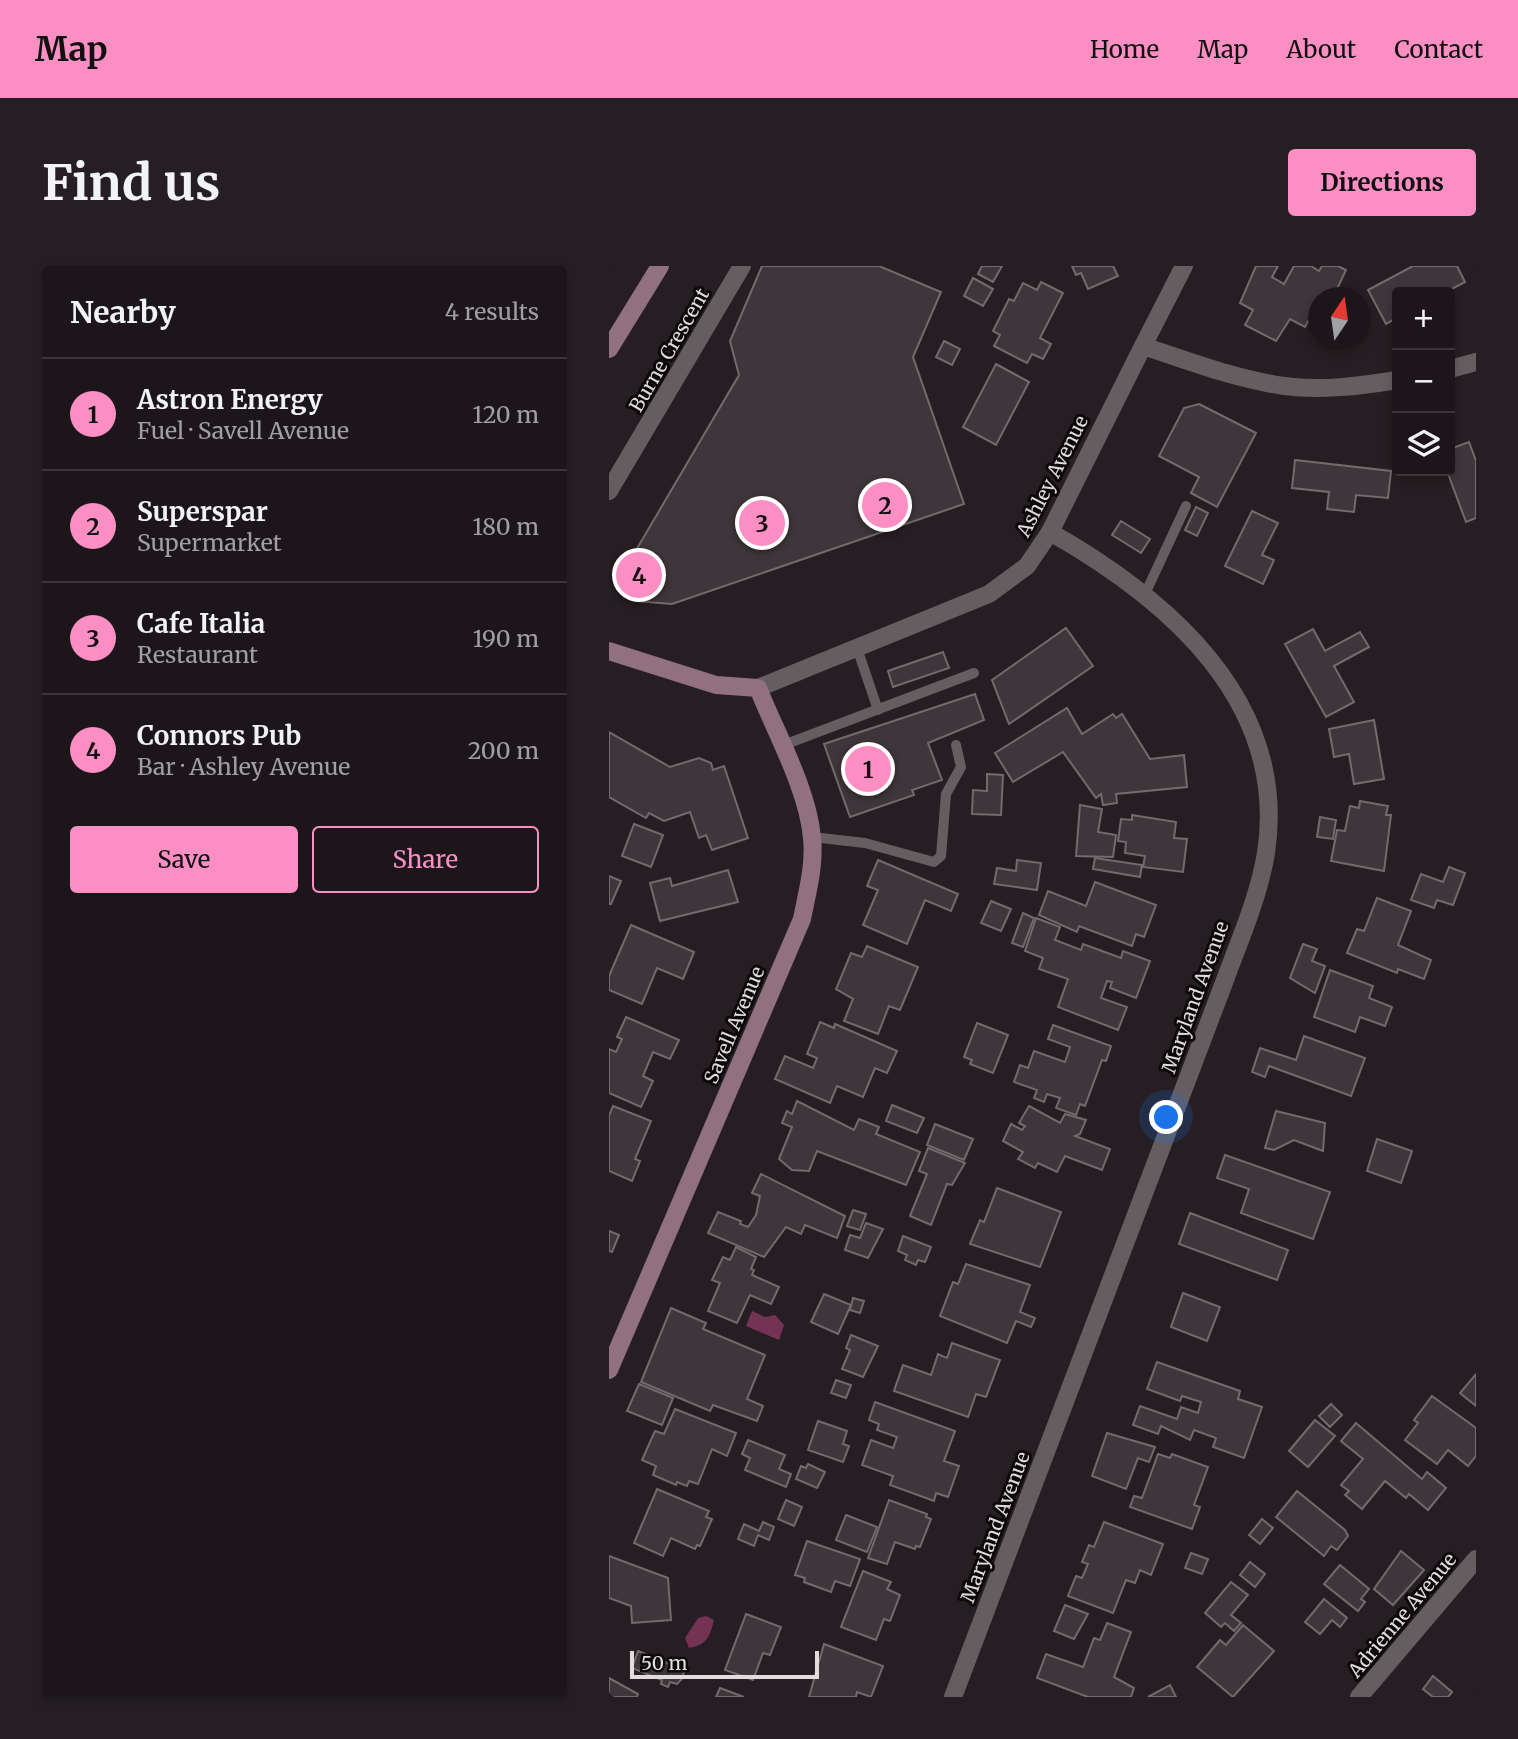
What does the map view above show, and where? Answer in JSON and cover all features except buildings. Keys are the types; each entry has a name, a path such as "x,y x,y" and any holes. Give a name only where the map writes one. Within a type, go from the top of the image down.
{"street":[{"path":"609,349 660,266"},
{"name":"Burne Crescent","path":"609,491 741,266"},
{"name":"Ashley Avenue","path":"609,651 716,685 758,688 989,594 1027,566 1050,532 1184,266"},
{"path":"1143,346 1211,369 1285,386 1358,386 1392,381"},
{"path":"1455,368 1476,362"},
{"name":"Maryland Avenue","path":"953,1697 1225,980 1266,855 1266,790 1254,738 1243,709 1207,653 1145,594 1050,532"},
{"name":"Savell Avenue","path":"609,1370 802,919 811,868 812,837 795,779 758,688"},
{"name":"Adrienne Avenue","path":"1359,1697 1476,1559"}],"lane":[{"path":"1145,594 1186,506"},
{"path":"857,648 879,710"},
{"path":"781,746 974,673"},
{"path":"812,837 865,843 934,862 941,856 946,794 961,766 956,745"}],"shaded area":[{"path":"752,1311 765,1317 775,1315 784,1325 779,1340 746,1326"},
{"path":"706,1616 714,1620 709,1635 700,1645 689,1648 685,1638 698,1618"}],"place":[{"name":"Superspar","path":"885,505"},
{"name":"Cafe Italia","path":"762,523"},
{"name":"Connors Pub","path":"639,575"},
{"name":"Astron Energy","path":"868,769"}]}
